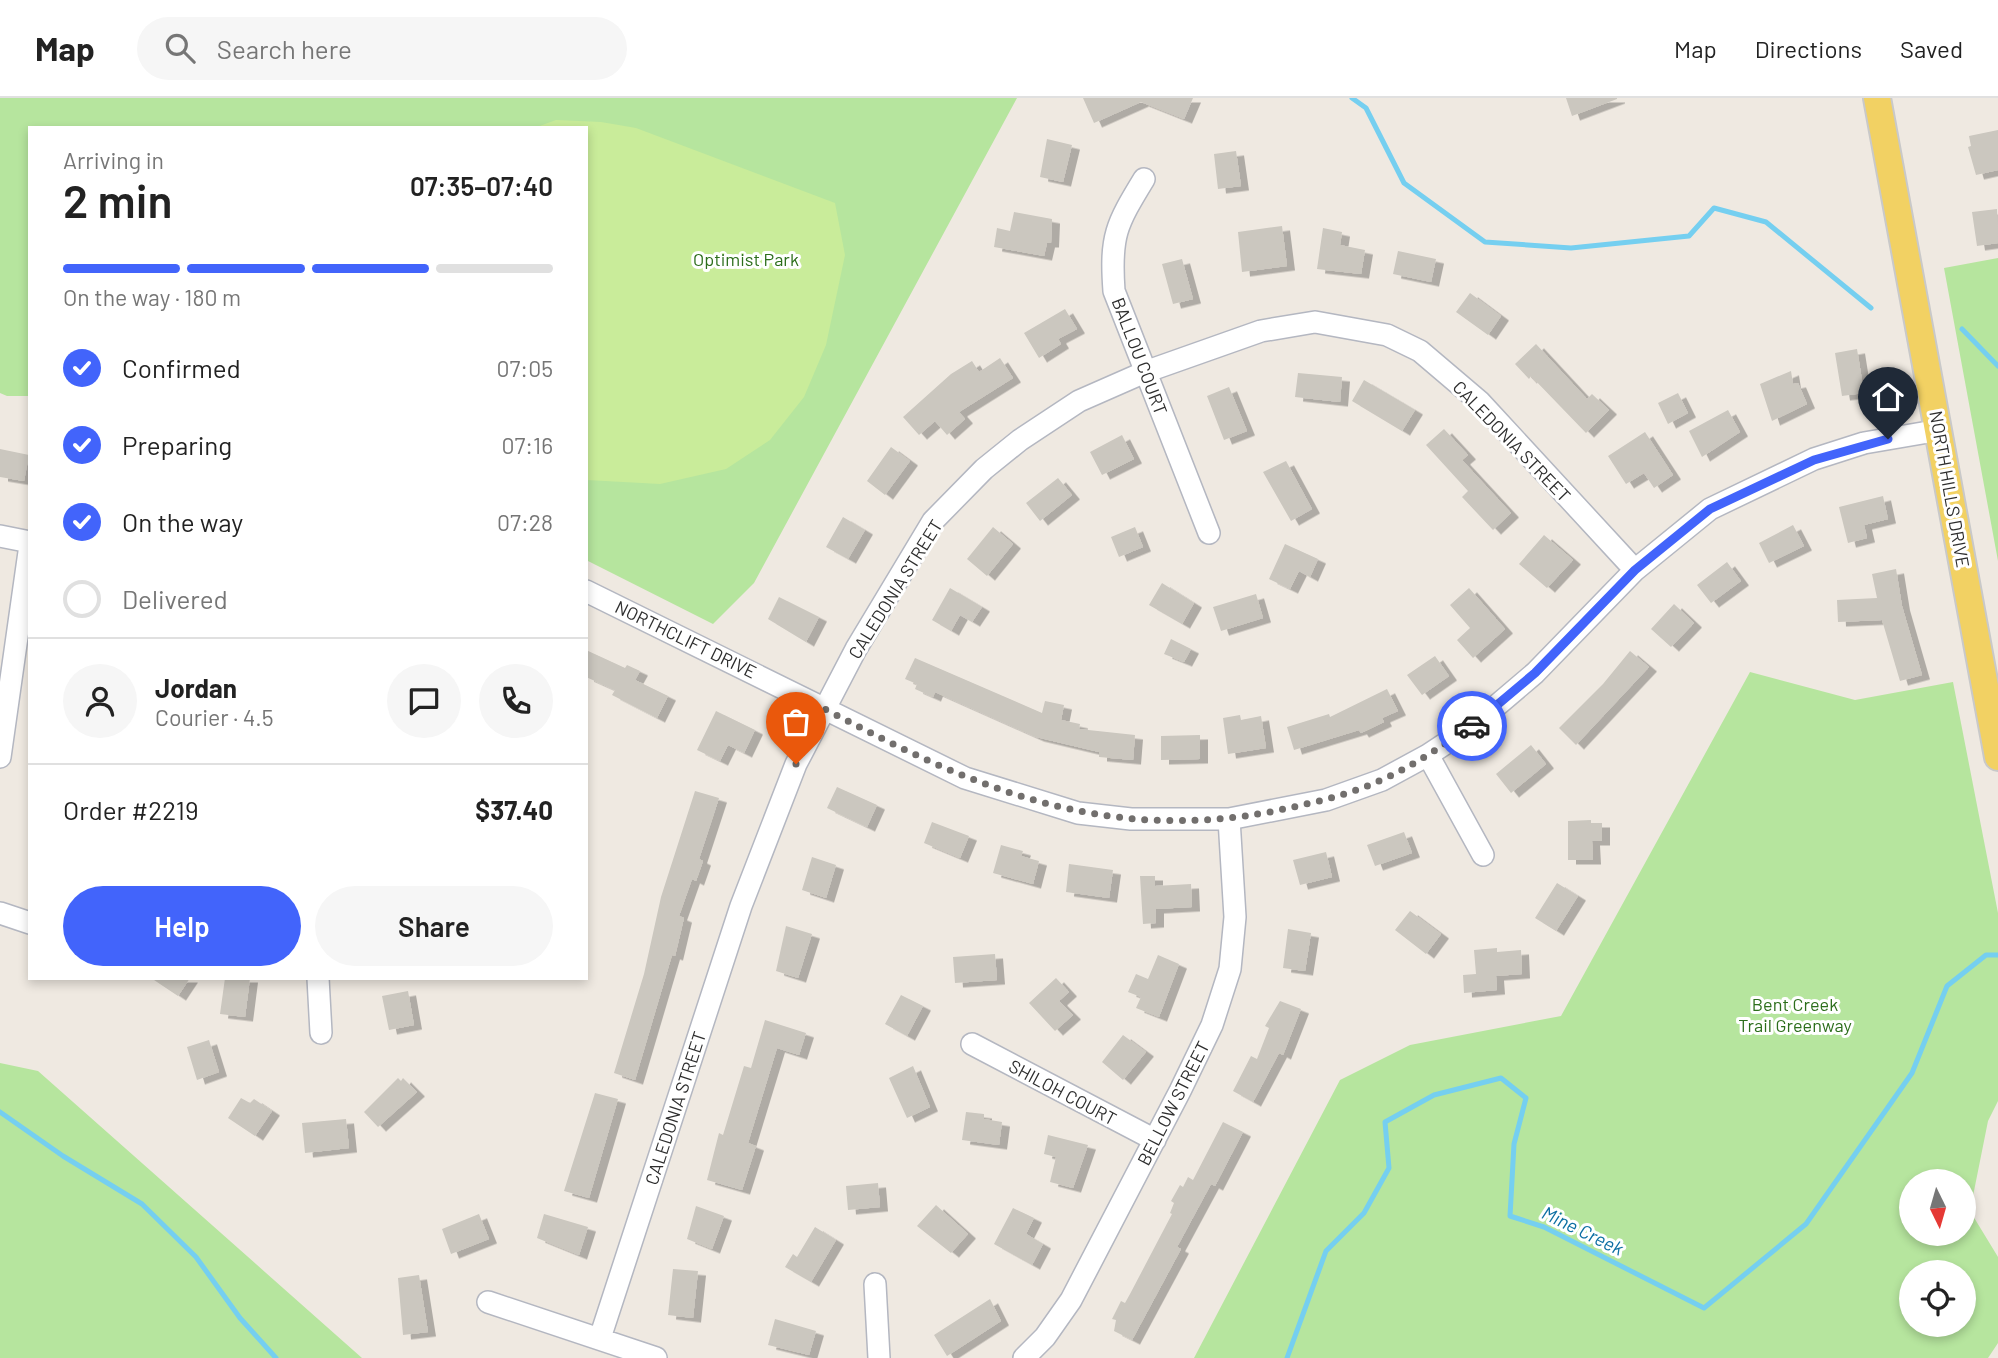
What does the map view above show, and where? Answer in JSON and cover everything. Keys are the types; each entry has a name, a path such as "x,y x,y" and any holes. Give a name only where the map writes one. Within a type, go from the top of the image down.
{"main road":[{"name":"NORTH HILLS DRIVE","path":"1877,98 1995,724 1998,757"}],"street":[{"name":"BALLOU COURT","path":"1144,178 1117,225 1111,254 1114,291 1209,533"},
{"name":"CALEDONIA STREET","path":"600,1338 768,830 796,764 882,604 933,521 984,469 1020,440 1079,401 1145,372 1261,331 1314,322 1387,335 1420,351 1480,402 1635,570"},
{"name":"NORTHCLIFT DRIVE","path":"588,592 965,778 1078,813 1131,819 1229,820 1326,800 1382,780 1428,755 1475,724 1535,673 1635,570 1710,509 1779,475 1864,443 1940,429"},
{"path":"0,536 28,543"},
{"path":"0,757 28,558"},
{"path":"1428,755 1483,855"},
{"name":"BELLOW STREET","path":"1024,1358 1045,1337 1071,1300 1212,1025 1230,969 1235,917 1229,820"},
{"path":"0,913 28,922"},
{"path":"318,980 321,1033"},
{"name":"SHILOH COURT","path":"972,1044 1155,1140"},
{"path":"875,1284 879,1358"},
{"path":"488,1302 656,1358"}],"green space":[{"name":"Optimist Park","path":"0,98 1017,98 754,583 713,624 588,561 588,126 28,126 28,396 7,396 0,393"},
{"path":"556,120 601,122 636,128 835,203 845,255 826,345 804,397 770,440 726,469 660,484 588,480 588,126 540,126"},
{"path":"1998,258 1998,561 1944,268"},
{"name":"Bent Creek Trail Greenway","path":"1750,672 1855,700 1953,682 1998,913 1998,1101 1988,1121 1976,1181 1976,1169 1899,1169 1899,1246 1976,1246 1976,1221 1998,1257 1998,1343 1988,1358 1194,1358 1340,1080 1410,1045 1561,1016"},
{"path":"0,1063 38,1071 362,1358 0,1358"}],"building":[{"path":"1083,98 1193,98 1184,119 1141,102 1094,123"},
{"path":"1566,98 1617,98 1617,99 1572,116"},
{"path":"1998,130 1998,170 1976,175 1968,147 1971,146 1969,136"},
{"path":"1047,139 1072,145 1063,182 1040,177"},
{"path":"1236,151 1241,186 1218,189 1214,154"},
{"path":"1997,209 1998,243 1977,246 1972,212"},
{"path":"1014,212 1052,219 1051,243 1047,243 1044,256 994,247 997,228 1010,231"},
{"path":"1282,226 1287,266 1242,272 1238,232"},
{"path":"1323,228 1342,232 1340,245 1365,250 1361,274 1317,269"},
{"path":"1398,251 1436,259 1431,282 1393,274"},
{"path":"1182,259 1193,299 1173,304 1162,264"},
{"path":"1470,293 1501,316 1488,335 1456,312"},
{"path":"1065,309 1077,329 1058,339 1061,344 1039,358 1024,333"},
{"path":"1536,344 1587,399 1592,394 1609,410 1586,433 1531,376 1529,379 1515,364"},
{"path":"1857,349 1864,393 1842,396 1835,353"},
{"path":"1000,358 1013,378 959,412 965,419 947,435 935,421 919,435 903,417 951,374 972,361 979,372"},
{"path":"1791,371 1793,384 1798,383 1807,404 1772,421 1760,384"},
{"path":"1298,373 1342,377 1340,402 1295,397"},
{"path":"1364,380 1415,410 1402,431 1352,401"},
{"path":"1229,387 1247,431 1224,440 1207,396"},
{"path":"1678,393 1688,413 1668,424 1658,403"},
{"path":"1728,410 1740,432 1702,457 1689,431"},
{"path":"1444,429 1468,455 1462,460 1511,513 1493,530 1462,497 1468,491 1426,445"},
{"path":"1645,432 1673,475 1654,488 1644,473 1626,484 1608,456"},
{"path":"1122,435 1134,459 1102,475 1090,452"},
{"path":"891,447 910,461 885,495 867,481"},
{"path":"0,449 28,455 24,481 0,477"},
{"path":"1286,461 1312,509 1291,521 1263,472"},
{"path":"1058,478 1072,495 1040,521 1026,503"},
{"path":"1883,496 1888,519 1864,525 1867,538 1848,543 1839,507"},
{"path":"843,517 865,530 848,559 826,547"},
{"path":"1793,525 1804,546 1769,563 1759,543"},
{"path":"993,527 1013,544 987,576 967,559"},
{"path":"1135,527 1143,547 1119,557 1111,537"},
{"path":"1544,535 1573,560 1547,588 1519,564"},
{"path":"1285,544 1318,559 1310,577 1299,571 1290,589 1269,579"},
{"path":"1727,562 1741,581 1711,603 1697,585"},
{"path":"1896,569 1902,606 1922,675 1900,681 1882,620 1838,622 1837,600 1877,598 1872,574"},
{"path":"1162,583 1194,603 1182,624 1149,605"},
{"path":"950,588 982,607 972,622 960,615 951,631 932,620"},
{"path":"1469,588 1505,629 1473,658 1457,640 1470,628 1450,605"},
{"path":"1256,594 1263,618 1221,631 1213,607"},
{"path":"779,597 819,617 806,642 768,619"},
{"path":"1674,604 1694,623 1671,647 1651,629"},
{"path":"1171,639 1191,649 1184,662 1164,654"},
{"path":"588,651 625,668 627,665 640,671 635,680 668,696 657,718 612,695 615,690 588,678"},
{"path":"1630,651 1649,667 1576,745 1559,728 1603,684"},
{"path":"1435,656 1449,676 1422,695 1407,675"},
{"path":"915,658 1042,713 1045,701 1064,705 1061,720 1080,724 1079,729 1135,735 1133,760 1099,757 1099,752 1036,737 935,692 933,697 915,689 917,684 905,679"},
{"path":"1387,689 1398,711 1382,718 1384,722 1361,733 1359,730 1294,750 1287,727 1329,714 1330,717"},
{"path":"716,711 755,730 744,753 728,745 720,761 697,750"},
{"path":"1240,715 1241,720 1261,716 1266,748 1228,754 1223,718"},
{"path":"1200,735 1200,759 1161,760 1161,736"},
{"path":"1531,745 1546,764 1511,793 1496,774"},
{"path":"837,787 877,805 867,827 827,808"},
{"path":"695,791 719,798 699,859 703,861 696,881 692,879 679,916 684,918 675,956 672,955 635,1080 614,1073 644,974 661,897"},
{"path":"1591,820 1591,823 1602,823 1602,841 1592,841 1593,860 1568,860 1568,821"},
{"path":"932,822 969,836 960,858 924,843"},
{"path":"1404,832 1412,853 1375,866 1367,845"},
{"path":"1001,845 1023,851 1021,856 1039,861 1033,884 993,873"},
{"path":"1326,852 1332,877 1300,885 1293,860"},
{"path":"812,857 836,865 826,898 802,890"},
{"path":"1069,864 1113,870 1109,898 1066,892"},
{"path":"1140,876 1155,876 1155,886 1191,884 1192,907 1156,909 1156,923 1143,924"},
{"path":"1557,883 1578,896 1556,931 1535,918"},
{"path":"1410,911 1441,934 1426,954 1395,930"},
{"path":"786,926 812,934 798,978 776,971"},
{"path":"1288,929 1311,933 1305,971 1283,968"},
{"path":"1497,948 1497,952 1521,950 1522,974 1496,976 1497,990 1464,993 1463,975 1476,974 1474,950"},
{"path":"995,954 997,980 955,983 953,957"},
{"path":"1158,955 1179,964 1159,1017 1136,1008 1141,997 1128,992 1136,974 1148,979"},
{"path":"1056,978 1069,992 1059,1001 1073,1015 1055,1031 1029,1003"},
{"path":"154,980 189,980 178,996"},
{"path":"225,980 250,980 245,1017 220,1014"},
{"path":"408,991 414,1025 389,1030 382,996"},
{"path":"901,995 923,1006 907,1036 885,1024"},
{"path":"1280,1001 1301,1009 1283,1055 1279,1053 1253,1102 1233,1091 1251,1056 1257,1059 1269,1028 1265,1026"},
{"path":"765,1020 806,1033 799,1055 777,1048 748,1143 756,1146 742,1190 707,1180 719,1133 723,1135 744,1066 751,1068"},
{"path":"1123,1035 1146,1052 1123,1080 1102,1062"},
{"path":"209,1040 219,1072 197,1080 187,1047"},
{"path":"913,1066 930,1107 907,1118 889,1078"},
{"path":"398,1078 401,1081 403,1078 417,1092 378,1127 364,1112"},
{"path":"595,1093 618,1099 589,1198 564,1191"},
{"path":"241,1098 250,1103 254,1099 272,1111 255,1136 228,1118"},
{"path":"966,1112 984,1114 984,1119 1002,1122 999,1145 962,1140"},
{"path":"346,1119 349,1148 305,1153 302,1123"},
{"path":"1223,1122 1243,1132 1215,1186 1211,1184 1177,1247 1181,1249 1132,1340 1114,1331 1116,1320 1112,1319 1121,1301 1125,1303 1172,1214 1170,1213 1174,1203 1171,1201 1180,1185 1183,1187 1188,1177 1193,1180"},
{"path":"1048,1135 1088,1145 1073,1188 1050,1182 1056,1157 1044,1154"},
{"path":"878,1183 880,1207 848,1210 846,1186"},
{"path":"936,1205 968,1234 951,1253 917,1226"},
{"path":"696,1206 724,1216 712,1249 687,1239"},
{"path":"1013,1208 1034,1218 1026,1234 1043,1244 1032,1265 994,1244"},
{"path":"479,1214 489,1239 451,1254 442,1229"},
{"path":"544,1214 588,1227 579,1255 537,1238"},
{"path":"815,1227 836,1240 811,1282 785,1267 793,1254 797,1257"},
{"path":"673,1269 698,1271 693,1318 668,1315"},
{"path":"419,1275 428,1332 403,1335 398,1278"},
{"path":"990,1299 1001,1321 947,1356 934,1335"},
{"path":"775,1319 816,1331 809,1355 768,1345"}],"waterway":[{"path":"1352,98 1366,108 1404,183 1485,242 1571,248 1689,236 1714,208 1766,222 1871,308"},
{"path":"1962,329 1998,366"},
{"name":"Mine Creek","path":"1287,1358 1326,1251 1364,1213 1389,1168 1385,1122 1434,1095 1501,1078 1526,1098 1514,1144 1510,1216 1544,1227 1704,1308 1806,1224 1912,1073 1947,986 1986,955 1998,955"},
{"path":"0,1112 63,1156 142,1204 196,1257 240,1318 276,1358"}],"way so far":[{"path":"796,764 825,709 965,778 1078,813 1185,822 1229,820 1326,800 1382,780 1428,755 1472,726"}],"route":[{"path":"1472,726 1535,673 1635,570 1710,509 1814,460 1864,443 1888,439"}]}
